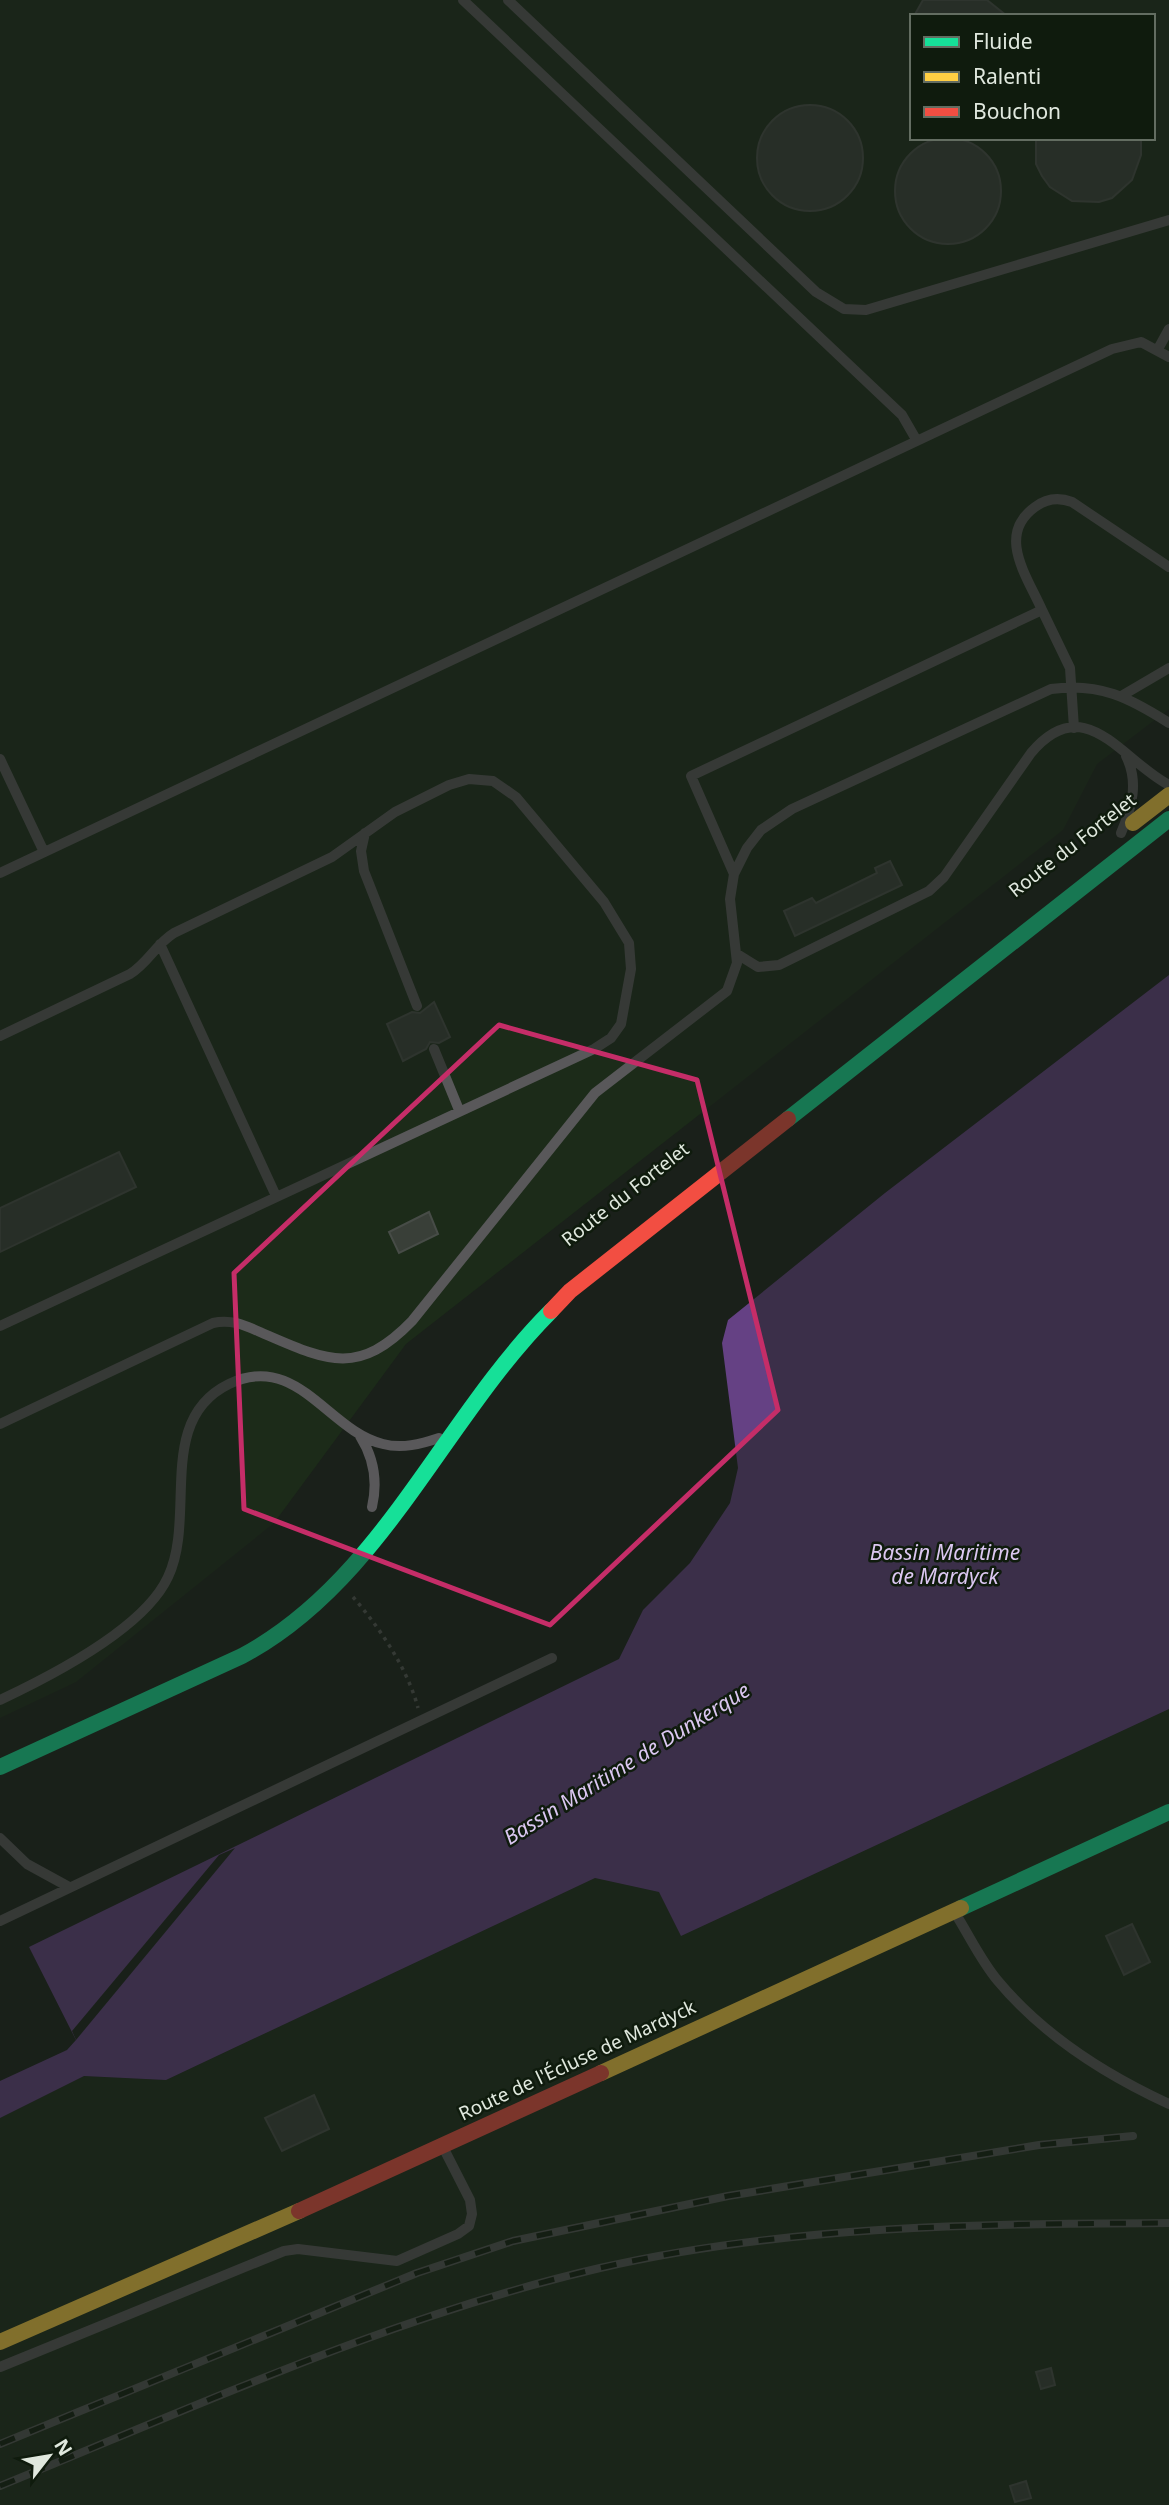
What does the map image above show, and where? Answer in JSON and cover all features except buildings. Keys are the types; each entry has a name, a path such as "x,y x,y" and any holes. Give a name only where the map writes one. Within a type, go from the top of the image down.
{"main road":[{"name":"Route du Fortelet","path":"1115,837 1169,795"},
{"name":"Route du Fortelet","path":"0,1767 271,1639 307,1613 338,1580 526,1336 575,1286 1169,819"},
{"path":"368,1512 435,1422"},
{"name":"Route du Fortelet","path":"171,1688 258,1631 307,1587"},
{"name":"Route de l'Écluse de Mardyck","path":"0,2342 145,2281 1169,1812"}],"lane":[{"path":"463,0 902,415 917,441"},
{"path":"508,0 816,292 844,309 866,310 1169,220"},
{"path":"1158,349 1169,329"},
{"path":"0,873 1122,344 1141,342 1169,357"},
{"path":"1074,728 1070,668 1014,543 1021,520 1045,501 1059,498 1072,502 1169,567"},
{"path":"734,874 691,776 1042,610"},
{"path":"1123,695 1169,668"},
{"path":"0,1424 213,1323 238,1324 328,1358 347,1359 376,1352 412,1321 595,1093 723,997 733,979 737,954 730,899 734,874 747,848 761,830 792,809 1051,689 1073,686 1099,688 1123,695 1167,722"},
{"path":"737,954 758,967 779,965 929,891 950,869 1037,746 1050,735 1074,728 1101,733 1169,785"},
{"path":"1115,837 1129,814 1134,785 1131,766 1123,750"},
{"path":"0,759 44,852"},
{"path":"0,1036 136,970 174,933 332,858 395,812 449,785 476,778 493,781 516,797 604,902 629,943 631,969 621,1024 611,1038 594,1049 0,1326"},
{"path":"365,833 361,851 364,871 417,1006"},
{"path":"160,944 276,1196"},
{"path":"434,1049 459,1110"},
{"path":"0,1700 92,1650 133,1618 163,1586 176,1552 187,1434 196,1413 212,1395 239,1380 260,1377 283,1380 312,1396 358,1433 384,1445 418,1444 454,1429"},
{"path":"358,1433 373,1466 375,1486 368,1512"},
{"path":"0,1921 552,1658"},
{"path":"0,1838 27,1864 69,1887"},
{"path":"953,1910 999,1982 1042,2023 1098,2066 1169,2104"},
{"path":"0,2367 284,2251 298,2249 397,2261 458,2234 469,2226 472,2208 443,2145"}],"path":[{"path":"338,1580 367,1614 412,1688 420,1722"}],"highlighted area":[{"path":"499,1025 697,1080 778,1410 550,1625 244,1509 234,1273"}],"shaded area":[{"path":"0,0 1169,0 1169,709 1097,764 1063,830 406,1344 274,1523 76,1682 0,1718"},
{"path":"1169,1709 1169,2505 0,2505 0,2118 84,2076 166,2080 595,1878 659,1892 681,1936"}],"water":[{"name":"Bassin Maritime de Mardyck","path":"1169,975 1169,1709 681,1936 659,1892 595,1878 166,2080 84,2076 0,2118 0,2081 67,2050 76,2040 29,1947 619,1659 643,1610 690,1563 730,1503 738,1468 722,1343 728,1320 885,1193"}],"pier":[{"path":"235,1848 76,2040 72,2031 219,1855"}],"railway":[{"path":"0,2444 417,2273 513,2241 728,2196 1039,2145 1133,2136"},
{"path":"0,2486 371,2337 446,2311 600,2268 670,2254 812,2235 955,2226 1169,2223"}],"traffic: fast":[{"path":"788,1119 1169,819"},
{"path":"0,1767 242,1656 291,1624 334,1586 373,1543 476,1400 512,1354 551,1311"},
{"path":"961,1908 1169,1812"}],"traffic: slow":[{"path":"1133,823 1169,795"},
{"path":"601,2073 961,1908"},
{"path":"0,2342 299,2211"}],"traffic: jam":[{"path":"551,1311 570,1291 788,1119"},
{"path":"299,2211 601,2073"}],"water label":[{"name":"Bassin Maritime de Dunkerque","path":"627,1764"}]}
